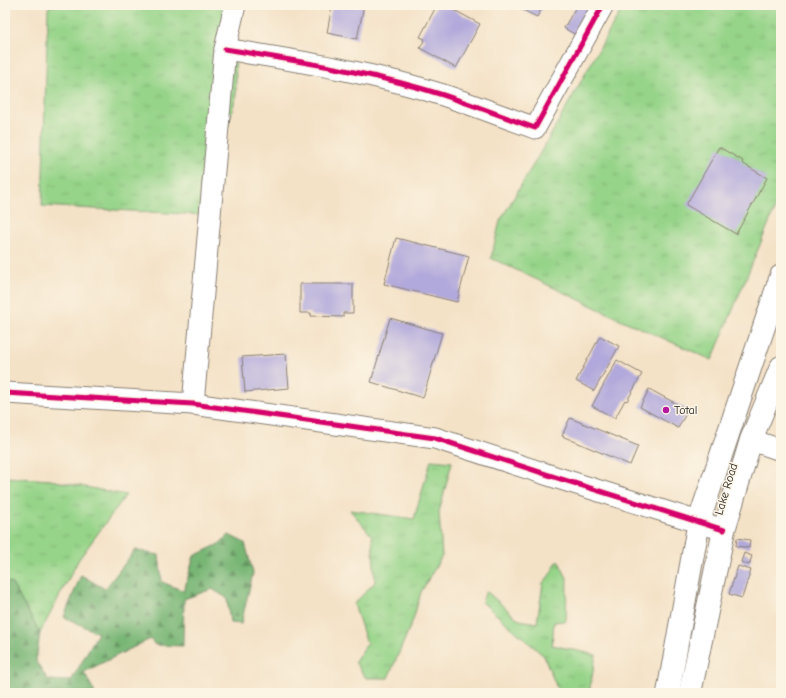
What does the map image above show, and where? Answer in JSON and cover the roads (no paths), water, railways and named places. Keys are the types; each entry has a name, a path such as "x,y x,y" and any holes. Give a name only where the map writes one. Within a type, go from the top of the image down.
{"main road":[{"name":"Lake Road","path":"668,693 699,521 781,276"},
{"name":"Lake Road","path":"690,693 724,530 751,440 781,367"}],"street":[{"path":"193,404 225,49 235,5"},
{"path":"225,49 314,64 389,80 442,94 535,128 603,5"},
{"path":"5,393 193,404 435,438 724,530"},
{"path":"751,440 781,450"}],"place":[{"name":"Total","path":"666,410"}]}
